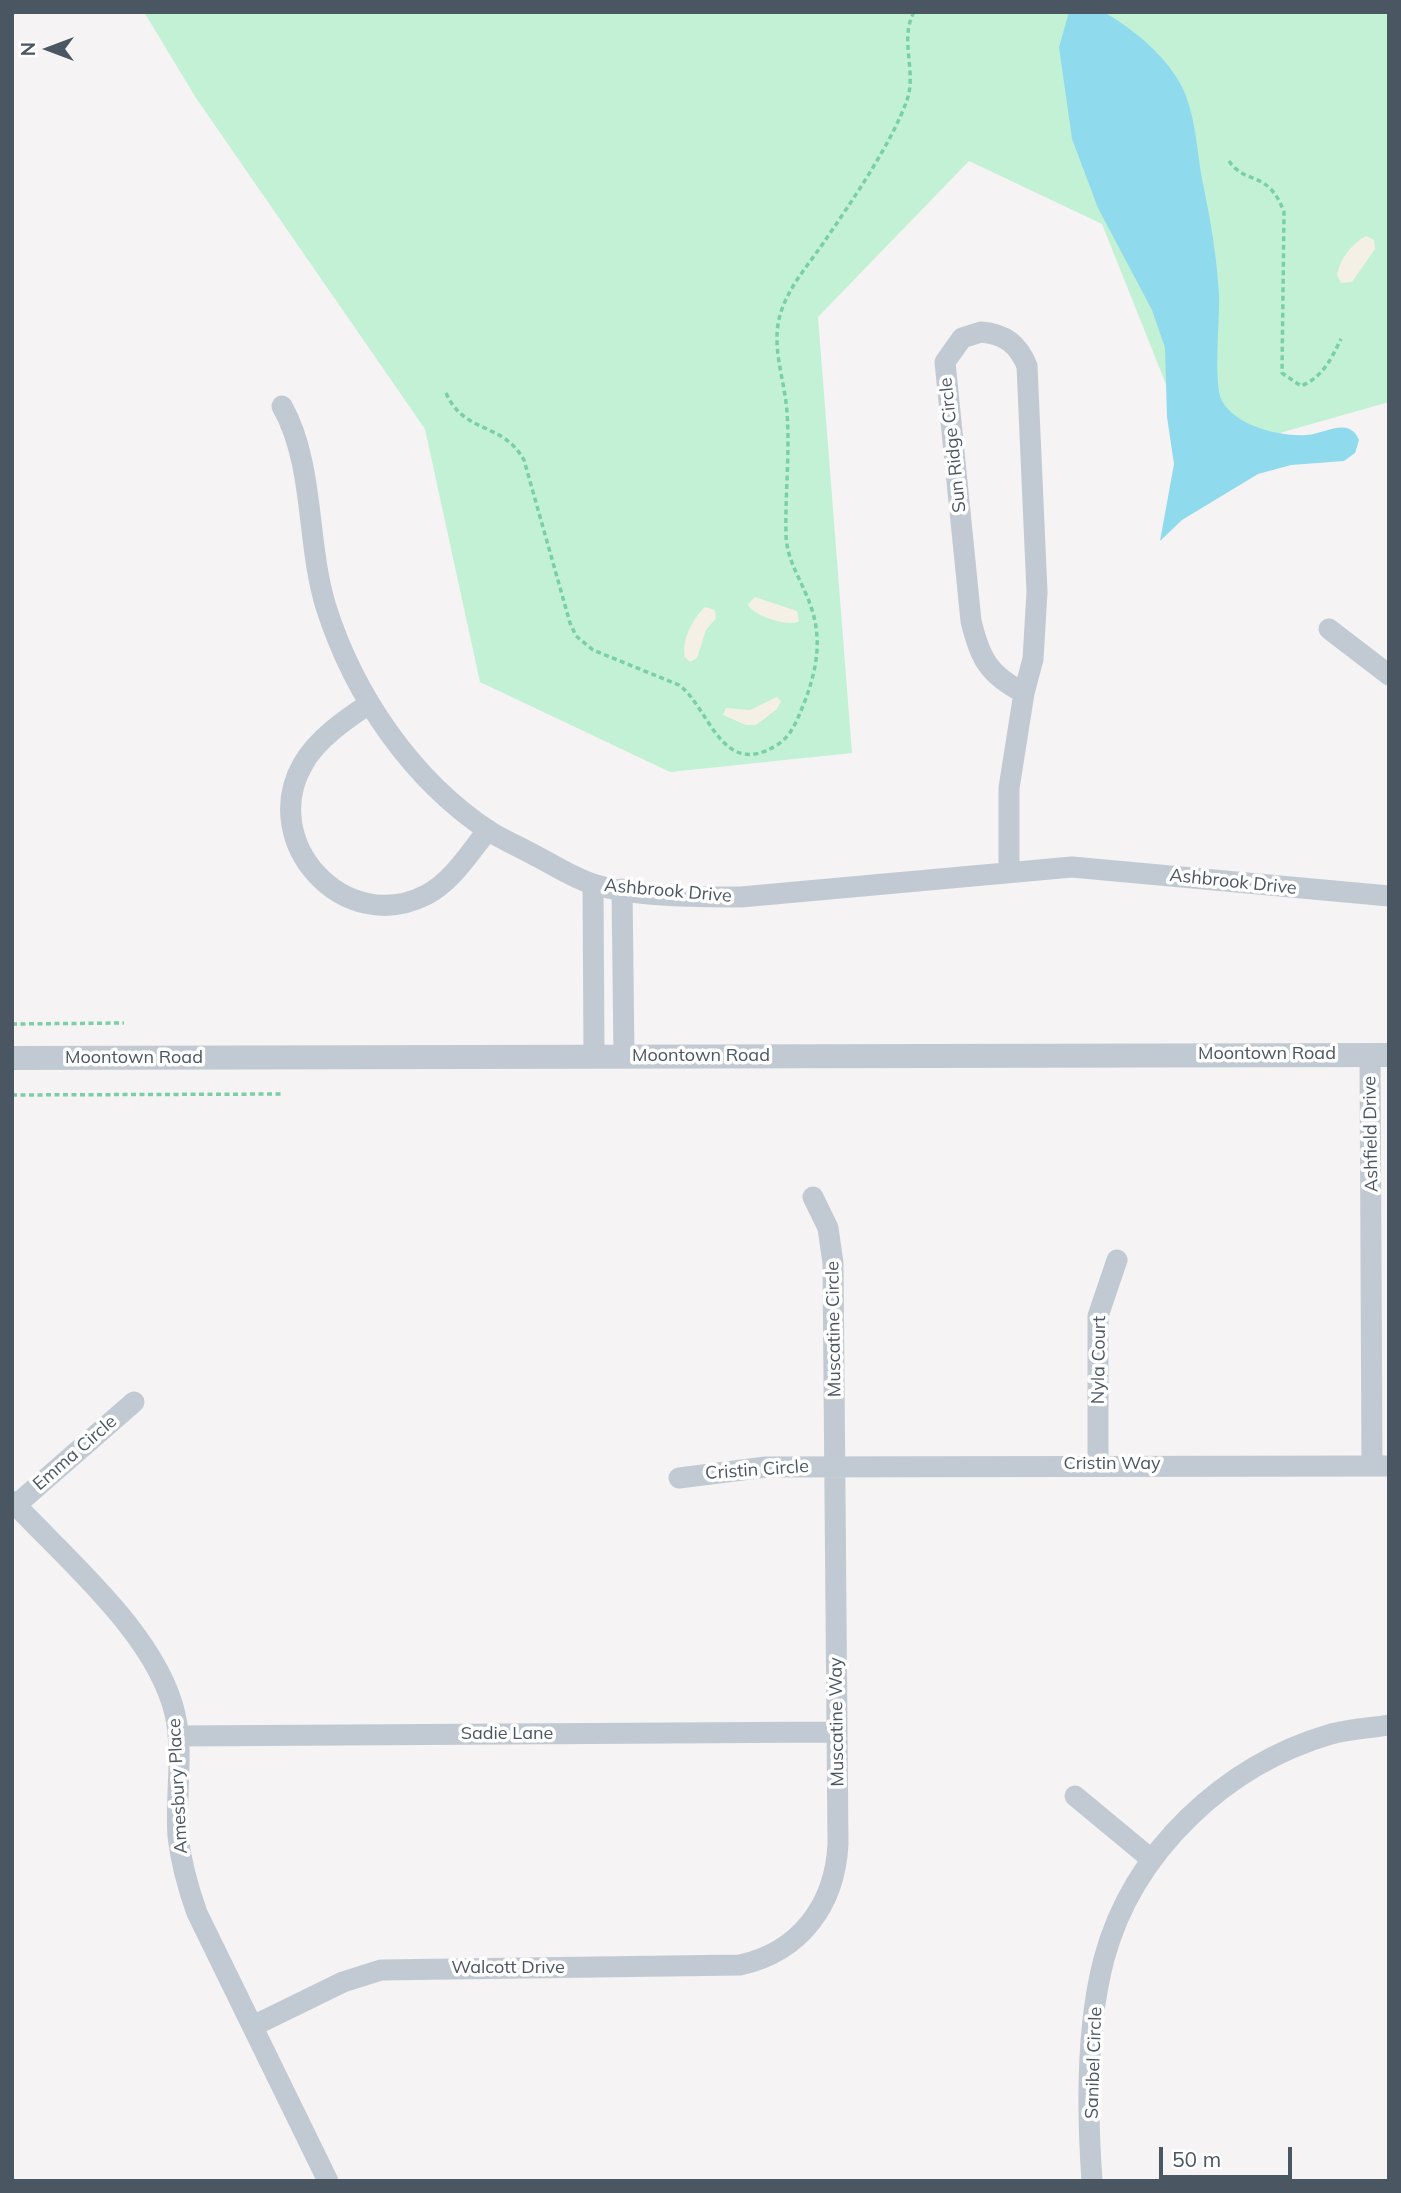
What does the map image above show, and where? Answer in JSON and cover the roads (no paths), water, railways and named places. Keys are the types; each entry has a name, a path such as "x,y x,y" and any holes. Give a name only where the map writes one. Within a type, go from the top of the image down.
{"street":[{"name":"Sun Ridge Circle","path":"1009,871 1009,788 1024,693 1033,659 1037,592 1027,366 1012,342 999,334 981,332 962,338 945,362 971,621 977,644 990,669 1000,681 1024,693"},
{"name":"Ashbrook Drive","path":"282,405 299,446 315,561 326,607 369,704 424,776 488,830 593,884 622,889 741,897 1072,867 1389,896"},
{"path":"1329,629 1389,675"},
{"path":"369,704 313,749 296,779 292,795 292,827 295,843 313,874 341,895 357,901 375,904 410,901 426,895 446,880 488,830"},
{"path":"593,884 594,1056"},
{"path":"622,889 624,1056"},
{"name":"Moontown Road","path":"12,1058 1379,1055"},
{"name":"Ashfield Drive","path":"1379,1055 1380,1466"},
{"name":"Muscatine Circle","path":"813,1196 823,1213 832,1245 835,1466"},
{"name":"Nyla Court","path":"1098,1464 1098,1316 1117,1259"},
{"name":"Emma Circle","path":"14,1503 134,1402"},
{"name":"Cristin Way","path":"835,1466 1380,1466"},
{"name":"Cristin Circle","path":"679,1478 745,1468 835,1466"},
{"name":"Muscatine Way","path":"774,1954 811,1923 828,1897 835,1876 838,1844 835,1466"},
{"name":"Amesbury Place","path":"14,1503 143,1640 169,1692 178,1736 178,1835 187,1886 328,2181"},
{"name":"Sanibel Circle","path":"1092,2181 1091,2057 1097,1991 1104,1957 1121,1913 1151,1859 1199,1807 1263,1763 1332,1734 1389,1725"},
{"name":"Sadie Lane","path":"178,1736 836,1732"},
{"path":"1075,1796 1151,1859"},
{"name":"Walcott Drive","path":"253,2026 343,1982 381,1970 722,1967 757,1962 774,1954"}],"water":[{"path":"1069,12 1102,12 1129,28 1153,48 1173,72 1186,96 1194,127 1217,266 1218,380 1222,401 1237,417 1272,432 1307,435 1343,428 1355,433 1359,440 1355,453 1344,461 1291,465 1258,474 1182,520 1160,541 1174,464 1167,417 1165,348 1152,310 1098,208 1072,139 1059,47"}]}
